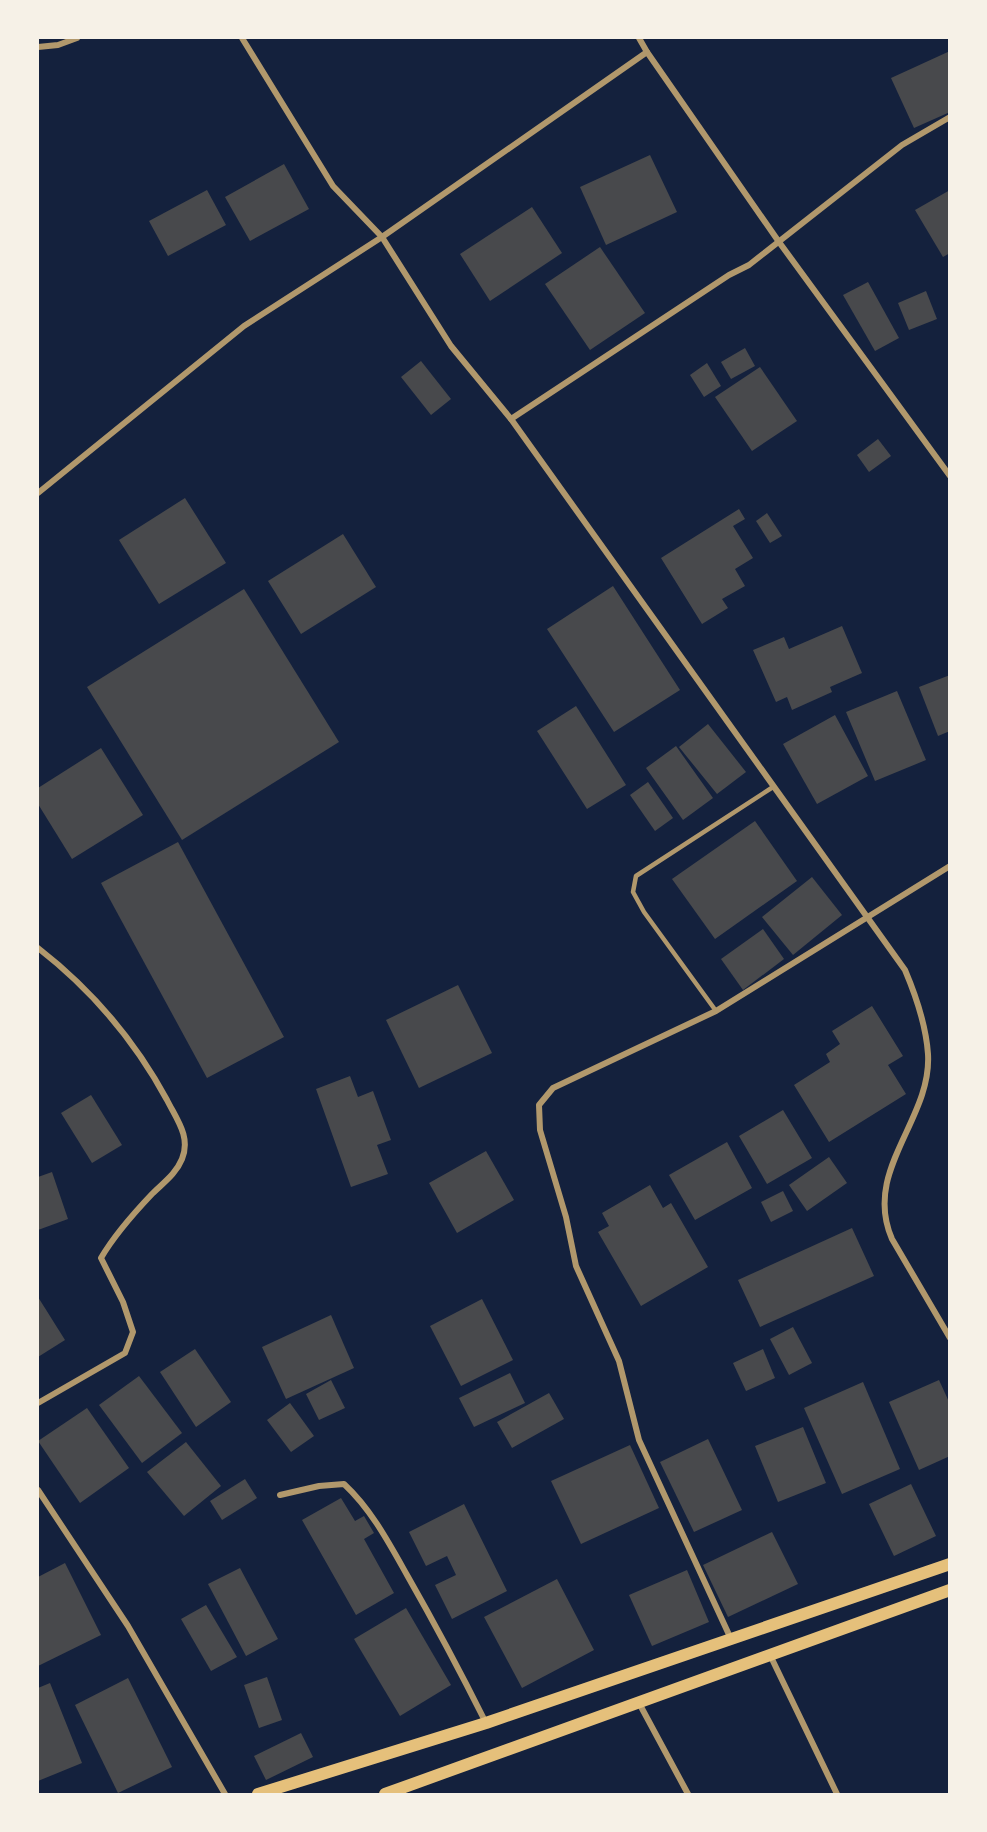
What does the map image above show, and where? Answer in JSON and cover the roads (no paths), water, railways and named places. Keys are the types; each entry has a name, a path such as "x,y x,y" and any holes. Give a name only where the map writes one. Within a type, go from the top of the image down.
{"main road":[{"path":"258,1794 486,1723 950,1564"},
{"path":"384,1794 771,1657 950,1590"}],"street":[{"path":"38,47 58,45 76,38"},
{"path":"242,38 333,186 382,237 451,346 511,419 773,787 868,915 905,970 915,996 928,1056 923,1087 888,1175 883,1207 885,1222 950,1338"},
{"path":"639,38 779,242 950,476"},
{"path":"38,493 244,326 382,237 647,52"},
{"path":"511,419 729,275 749,265 894,151 950,117"},
{"path":"731,1639 639,1440 619,1361 576,1266 566,1217 540,1130 539,1105 553,1088 716,1011 950,866"},
{"path":"38,948 66,970 124,1031 147,1063 182,1128 186,1145 181,1161 167,1180 114,1236 101,1258 123,1302 133,1332 125,1353 38,1403"},
{"path":"280,1495 319,1486 344,1484 357,1497 424,1604 486,1723"},
{"path":"38,1490 128,1626 225,1794"},
{"path":"771,1657 837,1794"},
{"path":"639,1703 688,1794"}],"lane":[{"path":"716,1011 644,912 633,892 636,876 773,787"}]}
